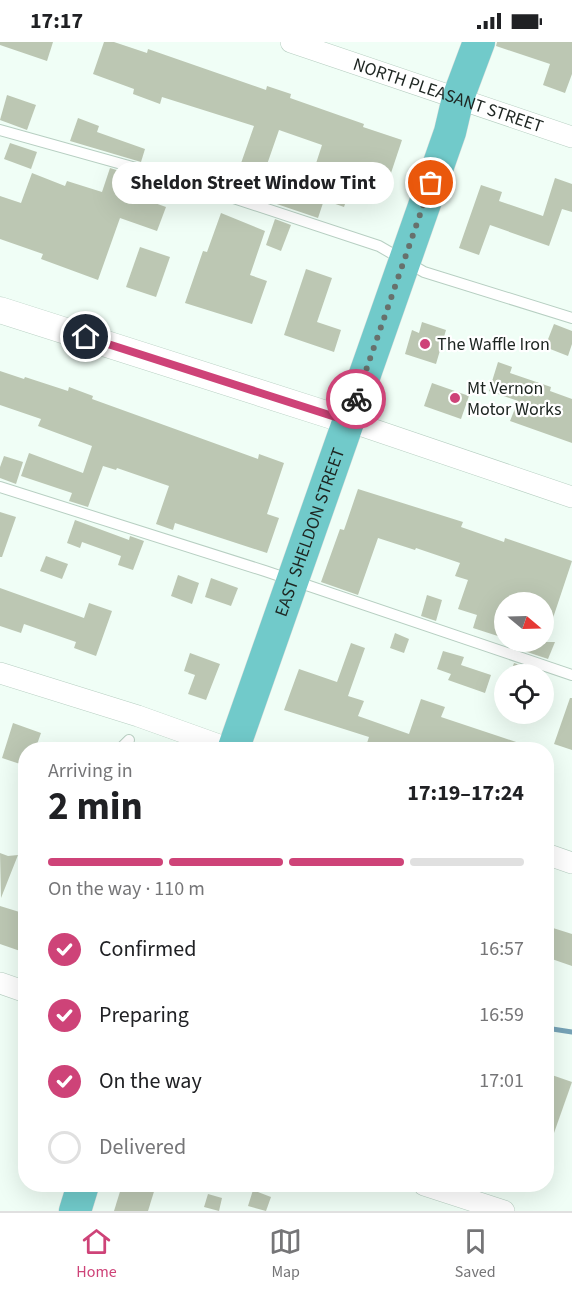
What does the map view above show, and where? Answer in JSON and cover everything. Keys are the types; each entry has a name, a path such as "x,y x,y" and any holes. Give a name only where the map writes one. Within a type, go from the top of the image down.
{"main road":[{"name":"EAST SHELDON STREET","path":"236,742 450,132 458,98 479,42"},
{"path":"75,1211 81,1192"}],"street":[{"name":"NORTH PLEASANT STREET","path":"291,42 572,137"},
{"path":"0,310 348,421 572,497"},
{"path":"0,673 138,716 211,742"},
{"path":"554,857 572,863"},
{"path":"0,983 18,989"},
{"path":"446,1192 504,1211"}],"lane":[{"path":"0,130 190,184 379,246 424,272 572,318"},
{"path":"0,487 292,580 572,675"}],"building":[{"path":"0,42 53,42 47,61 0,45"},
{"path":"104,42 114,42 147,53 148,49 266,90 267,86 291,94 290,98 402,140 382,200 350,189 344,207 324,200 318,218 220,182 226,164 239,169 254,126 162,97 160,104 133,94 134,89 93,74","holes":["279,130 322,145 307,191 263,176"]},
{"path":"497,42 572,42 572,74 565,93 543,85 550,64 496,46"},
{"path":"7,95 36,105 27,130 0,120"},
{"path":"78,118 99,126 97,132 145,149 141,162 70,141"},
{"path":"10,143 37,152 31,169 4,159"},
{"path":"110,168 133,175 127,193 166,207 157,231 120,218 98,280 41,259 43,254 0,239 0,196 21,203 32,173 65,186 67,181 102,192"},
{"path":"555,178 572,184 572,212 562,209 549,246 490,225 479,255 459,248 481,185 502,192 499,201 543,216"},
{"path":"221,213 265,231 250,275 267,281 252,324 185,303 203,251 207,252"},
{"path":"275,219 291,225 281,251 266,245"},
{"path":"140,247 170,257 156,297 126,287"},
{"path":"306,269 332,278 317,322 341,330 334,352 284,335"},
{"name":"The Waffle Iron","path":"422,322 446,330 436,364 405,354 412,330 419,333"},
{"path":"554,324 572,331 572,344 568,356 545,347"},
{"path":"498,362 512,367 510,373 551,387 550,391 572,399 572,443 510,421 518,401 489,391"},
{"path":"0,371 68,391 69,387 93,396 92,399 258,459 259,454 284,463 267,514 279,518 267,553 175,523 173,530 156,524 169,486 117,468 116,470 103,466 88,507 69,501 72,493 21,476 29,453 83,473 92,446 38,426 41,419 0,405"},
{"path":"432,383 469,396 461,419 424,406"},
{"path":"4,456 23,462 16,484 0,478 0,467"},
{"path":"358,489 463,522 461,527 504,542 505,538 572,561 554,615 554,592 494,592 494,635 473,628 477,615 458,609 468,580 455,576 460,563 416,548 415,550 378,538 358,595 321,582 340,529 344,530"},
{"path":"0,512 16,517 2,557 0,557"},
{"path":"75,520 129,540 130,536 144,541 133,570 118,565 121,556 82,542 80,548 67,543"},
{"path":"46,556 68,564 62,579 40,571"},
{"path":"178,575 199,583 192,604 171,596"},
{"path":"211,578 238,588 231,606 205,597"},
{"path":"0,588 84,618 89,603 112,611 96,656 74,648 76,642 24,624 21,633 0,626"},
{"path":"427,595 442,600 436,621 421,616"},
{"path":"395,633 409,639 404,653 390,648"},
{"path":"351,643 365,648 348,696 364,701 358,716 409,734 421,699 445,707 441,717 516,742 367,742 369,737 284,710 299,669 337,682"},
{"path":"443,651 464,657 461,665 491,675 485,693 448,680 451,674 437,669"},
{"path":"527,652 551,652 548,659"},
{"path":"190,653 220,664 206,700 188,694 195,675 184,671"},
{"path":"570,698 572,698 572,750 554,744"},
{"path":"13,723 41,733 38,742 18,742 18,763 2,758"},
{"path":"0,853 8,856 18,855 1,898"},
{"path":"0,906 18,912 18,950 0,944"},
{"path":"554,928 572,934 572,966 554,960"},
{"path":"554,1076 572,1082 554,1133"},
{"path":"120,1192 154,1192 148,1211 114,1211"},
{"path":"252,1192 271,1197 266,1211 248,1206"},
{"path":"208,1194 222,1198 219,1211 204,1207"}],"waterway":[{"path":"554,1029 572,1032"}],"way so far":[{"path":"356,399 431,183"}],"place":[{"name":"Sheldon Street Window Tint","path":"431,183"},
{"name":"The Waffle Iron","path":"425,344"},
{"name":"Mt Vernon Motor Works","path":"455,398"}],"route":[{"path":"86,337 348,421 356,399"}]}
